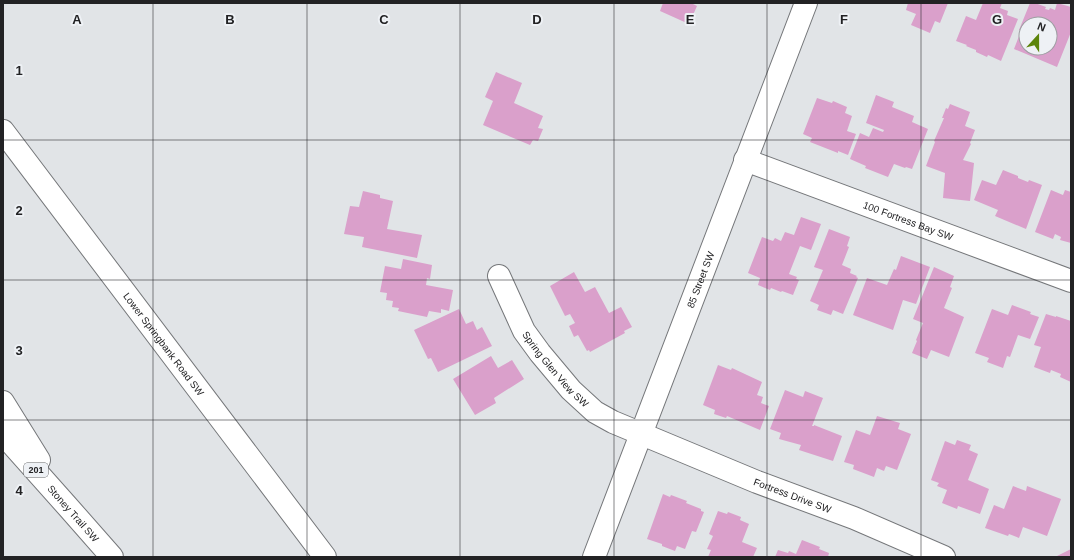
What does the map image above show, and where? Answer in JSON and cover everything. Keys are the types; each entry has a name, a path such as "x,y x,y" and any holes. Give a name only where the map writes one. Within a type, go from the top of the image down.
{"main road":[{"name":"85 Street SW","path":"594,557 806,3"},
{"name":"Lower Springbank Road SW","path":"3,131 325,557"},
{"name":"100 Fortress Bay SW","path":"745,160 1071,281"},
{"name":"Spring Glen View SW","path":"499,276 524,331 571,390 595,412 613,422 641,433"},
{"path":"3,402 68,507"},
{"name":"Fortress Drive SW","path":"641,433 757,482 854,518 944,557"},
{"name":"Stoney Trail SW","path":"3,434 112,557"}],"building":[{"path":"663,3 693,3 697,6 689,24 660,11"},
{"path":"908,3 948,3 940,23 935,21 930,33 911,25 916,14 906,10"},
{"path":"983,3 1002,3 1000,8 1008,11 1007,15 1018,19 1001,61 988,55 987,57 966,46 967,45 956,41 966,16 976,20"},
{"path":"1030,3 1035,3 1046,7 1045,9 1049,10 1050,8 1055,10 1057,3 1071,7 1071,32 1057,67 1031,56 1058,56 1058,16 1025,16"},
{"path":"1018,39 1018,51 1014,49"},
{"path":"496,72 522,83 514,103 543,116 538,128 543,129 538,141 533,140 530,145 483,125 493,101 485,97"},
{"path":"876,95 894,102 892,107 914,116 912,122 928,129 912,169 894,164 888,177 865,168 866,166 850,159 860,133 869,137 873,128 883,132 884,130 866,123"},
{"path":"817,98 832,103 833,101 847,107 845,113 852,116 847,131 856,134 848,155 838,151 838,153 810,142 812,138 803,134"},
{"path":"950,104 970,112 965,126 975,130 970,143 971,144 963,160 974,163 970,201 943,198 945,173 926,166 935,142 934,141 944,118 942,118 946,108 948,109"},
{"path":"1003,170 1028,182 1029,180 1042,185 1026,229 995,216 998,210 974,200 982,180 996,185"},
{"path":"1051,190 1063,195 1065,190 1071,192 1071,243 1060,240 1061,237 1055,234 1053,239 1035,232"},
{"path":"363,191 380,195 380,198 393,201 387,229 422,235 417,258 362,247 364,237 344,234 350,206 359,207"},
{"path":"801,217 821,224 811,250 800,246 789,274 797,277 796,279 799,280 793,295 771,288 770,290 758,285 760,278 748,273 762,237 773,241 775,238 781,241 785,232 794,235"},
{"path":"829,229 850,237 847,246 849,247 842,265 851,269 850,273 858,278 843,314 833,310 831,315 817,310 819,305 810,301 823,270 814,267"},
{"path":"901,256 930,267 916,304 903,300 893,330 853,315 867,278 887,285 894,269 896,270"},
{"path":"403,259 432,265 430,279 427,278 426,285 453,290 449,311 441,309 441,313 429,311 427,317 398,311 399,308 392,307 393,301 386,300 387,293 380,292 385,266 401,269"},
{"path":"934,267 954,276 950,287 952,288 944,308 964,317 949,357 931,350 927,359 912,353 923,323 913,319"},
{"path":"574,272 585,292 595,287 609,313 621,307 632,327 624,331 625,333 590,352 589,350 587,351 578,335 574,337 569,326 575,323 570,314 565,316 550,286"},
{"path":"1012,305 1031,312 1030,314 1039,317 1030,339 1018,335 1010,357 1007,356 1003,368 987,362 989,358 975,353 992,309 1008,315"},
{"path":"459,309 466,324 473,321 477,330 482,327 492,346 438,372 431,358 428,359 414,330"},
{"path":"1046,314 1071,321 1071,382 1060,377 1061,374 1051,370 1050,373 1034,367 1041,347 1034,345"},
{"path":"491,356 498,368 512,360 524,379 494,398 496,403 475,415 453,379"},
{"path":"718,365 731,370 732,368 762,382 757,395 763,397 761,403 769,406 760,430 727,416 726,418 714,414 715,410 703,405"},
{"path":"785,390 803,397 805,391 823,398 812,426 814,425 842,436 833,461 799,450 801,445 779,439 781,433 770,429"},
{"path":"877,416 900,423 898,429 911,434 897,470 886,466 884,471 877,468 874,477 853,469 854,465 844,462 856,430 870,435"},
{"path":"957,440 971,445 969,450 978,454 968,480 989,489 980,514 958,506 957,509 942,503 947,490 937,486 939,483 931,480 945,441 955,445"},
{"path":"1013,486 1026,491 1027,486 1061,499 1047,536 1023,527 1019,538 985,528 994,505 1004,509"},
{"path":"663,494 670,497 671,495 687,501 686,503 701,509 701,511 704,512 696,532 692,531 685,549 677,546 675,551 662,546 662,544 647,539"},
{"path":"718,511 727,514 728,512 741,517 740,520 749,524 742,542 757,548 753,557 708,557 711,550 707,549 713,536 709,534"},
{"path":"802,540 820,547 819,549 829,553 828,557 775,557 778,550 788,553 789,551 796,554"},
{"path":"1071,549 1071,557 1057,556"}]}
